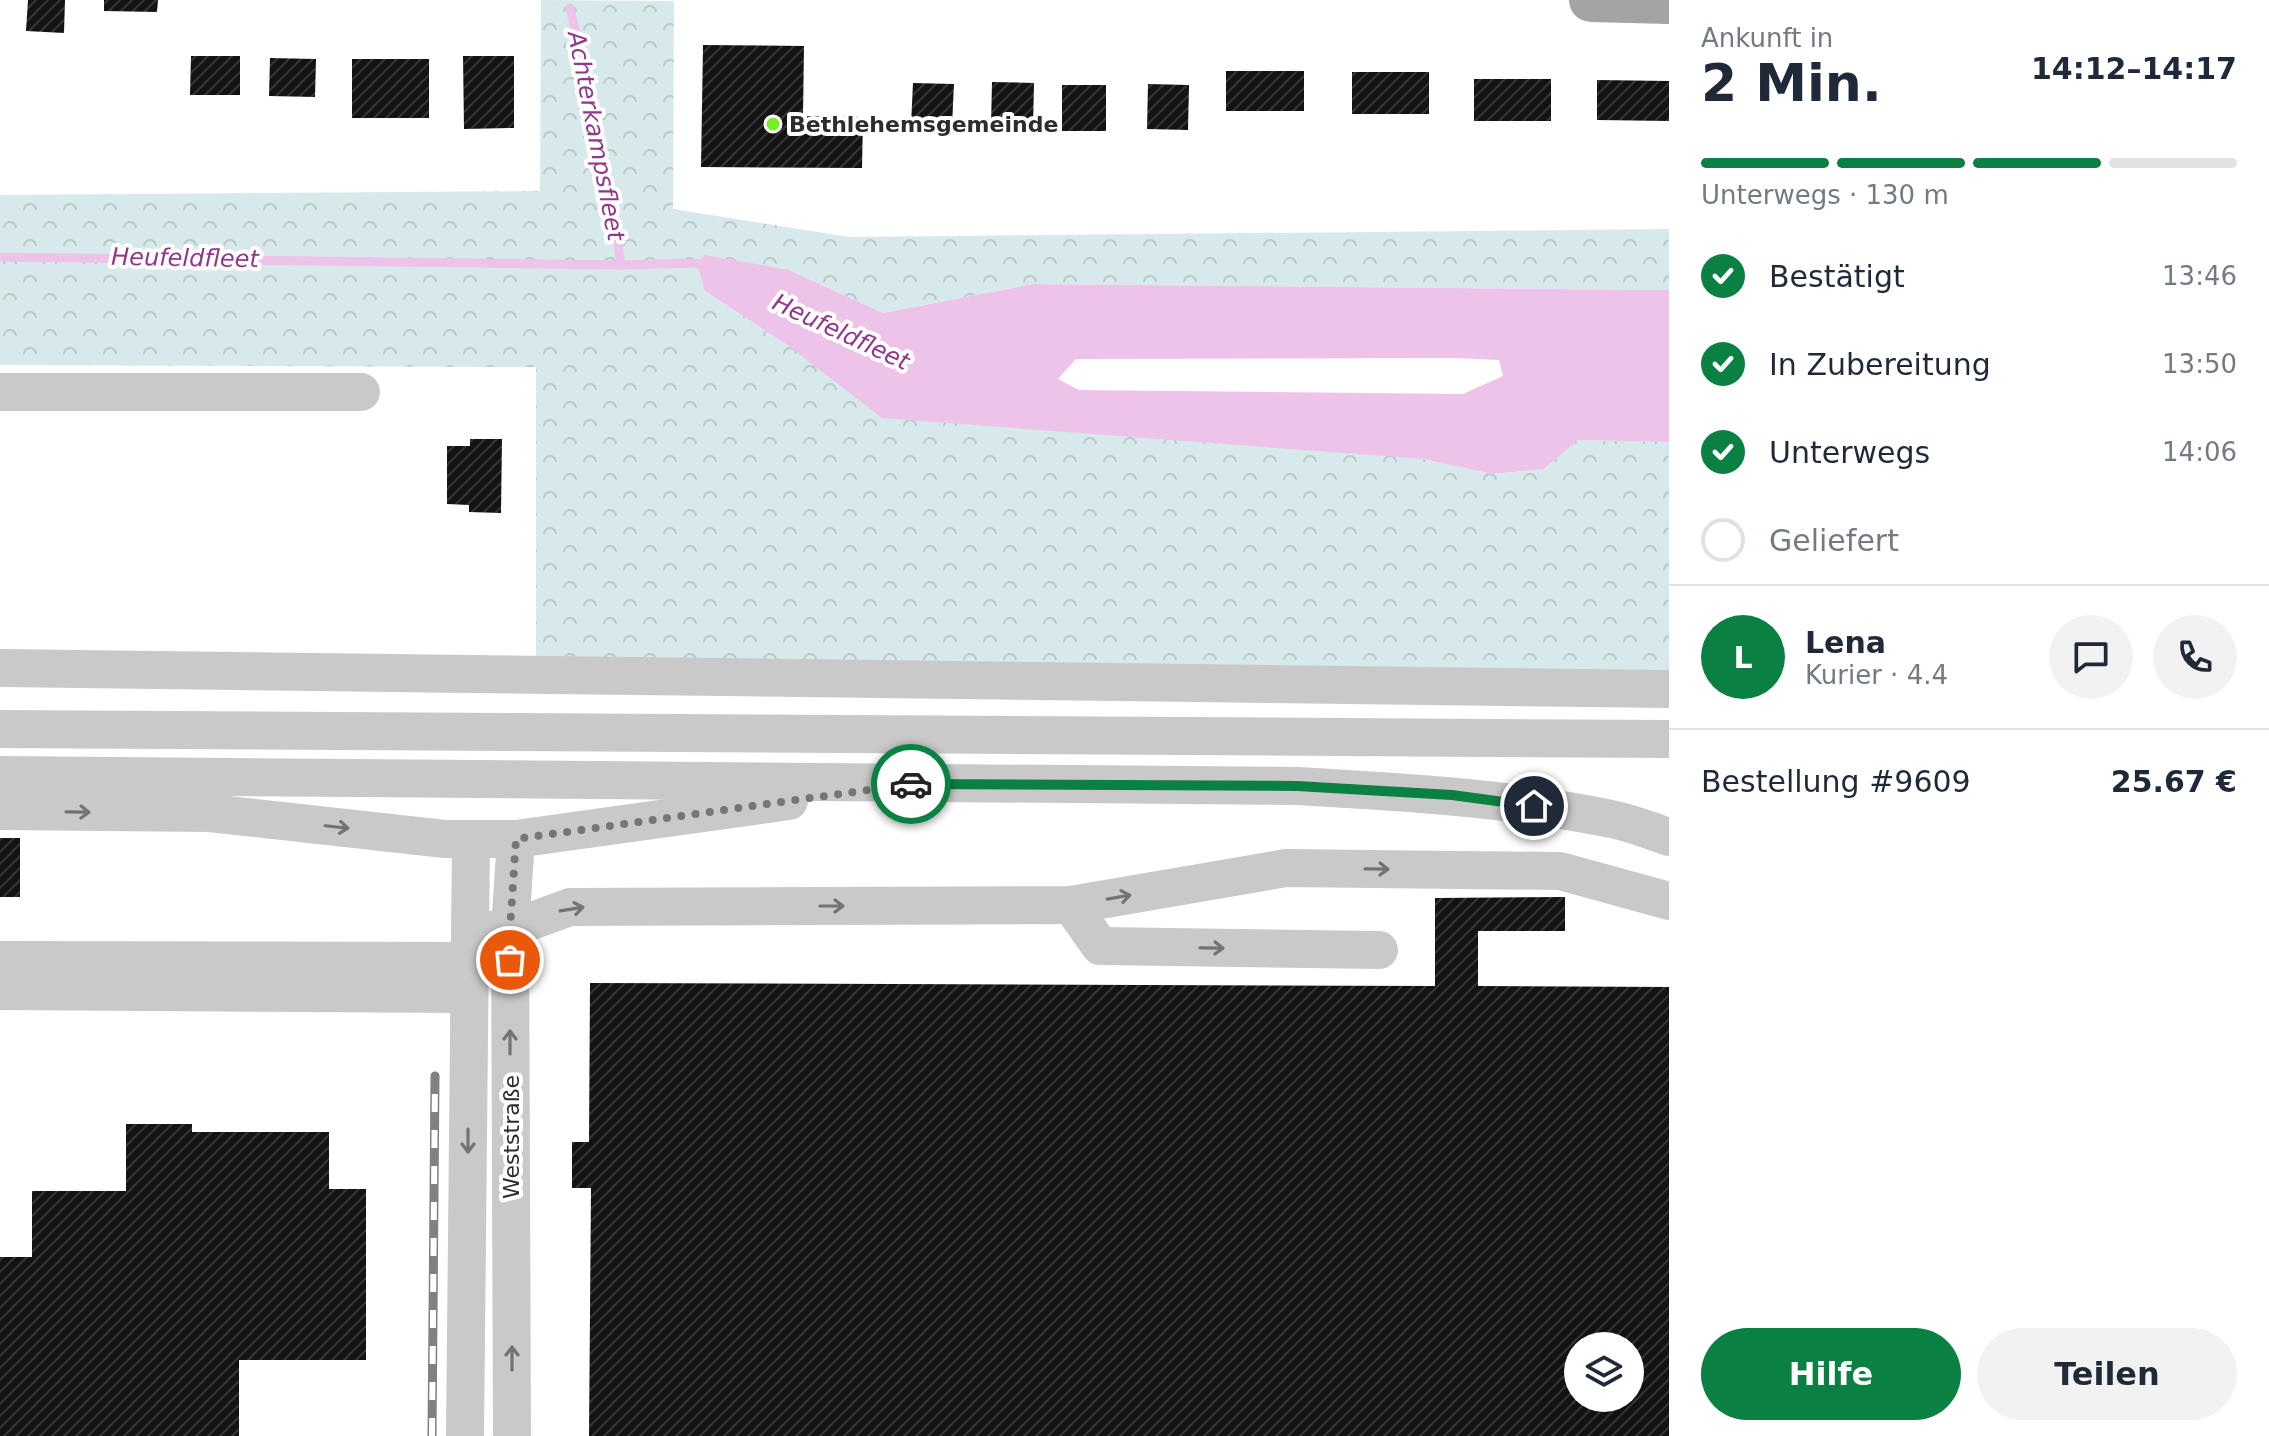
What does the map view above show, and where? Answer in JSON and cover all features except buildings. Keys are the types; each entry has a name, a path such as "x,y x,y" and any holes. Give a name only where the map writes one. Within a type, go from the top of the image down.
{"main road":[{"path":"1591,0 1669,2"}],"lane":[{"path":"0,392 361,392"},
{"path":"0,668 1669,689"},
{"path":"0,729 1669,739"},
{"path":"0,775 1297,786 1452,795 1534,806 1618,821 1669,837"},
{"path":"0,811 210,813 445,839 516,839 920,783"},
{"name":"Weststraße","path":"465,1436 471,839"},
{"name":"Weststraße","path":"512,1436 510,929 516,839"},
{"path":"0,991 469,962 510,929 570,907 1071,905 1286,868 1560,871 1669,901"},
{"path":"1071,905 1082,946 1379,950"},
{"path":"0,960 469,962"}],"green space":[{"path":"541,0 674,1 673,209 849,237 1669,229 1669,290 1033,284 883,313 789,270 705,291 790,347 1423,459 1492,474 1544,469 1578,440 1669,442 1669,675 536,660 536,367 0,365 0,195 540,191"}],"water":[{"path":"705,255 789,270 883,313 1033,284 1669,290 1669,442 1578,440 1544,469 1492,474 1423,459 882,418 790,347 705,291 697,263","holes":["1076,359 1499,360 1503,376 1463,394 1079,390 1058,379"]}],"waterway":[{"name":"Achterkampsfleet","path":"570,8 610,186 621,265"},
{"name":"Heufeldfleet","path":"0,257 621,265 697,263 707,268"}],"railway":[{"path":"432,1436 435,1076"}],"way so far":[{"path":"510,960 516,839 911,784"}],"place":[{"name":"Bethlehemsgemeinde","path":"773,124"}],"route":[{"path":"911,784 1297,786 1452,795 1534,806"}]}
